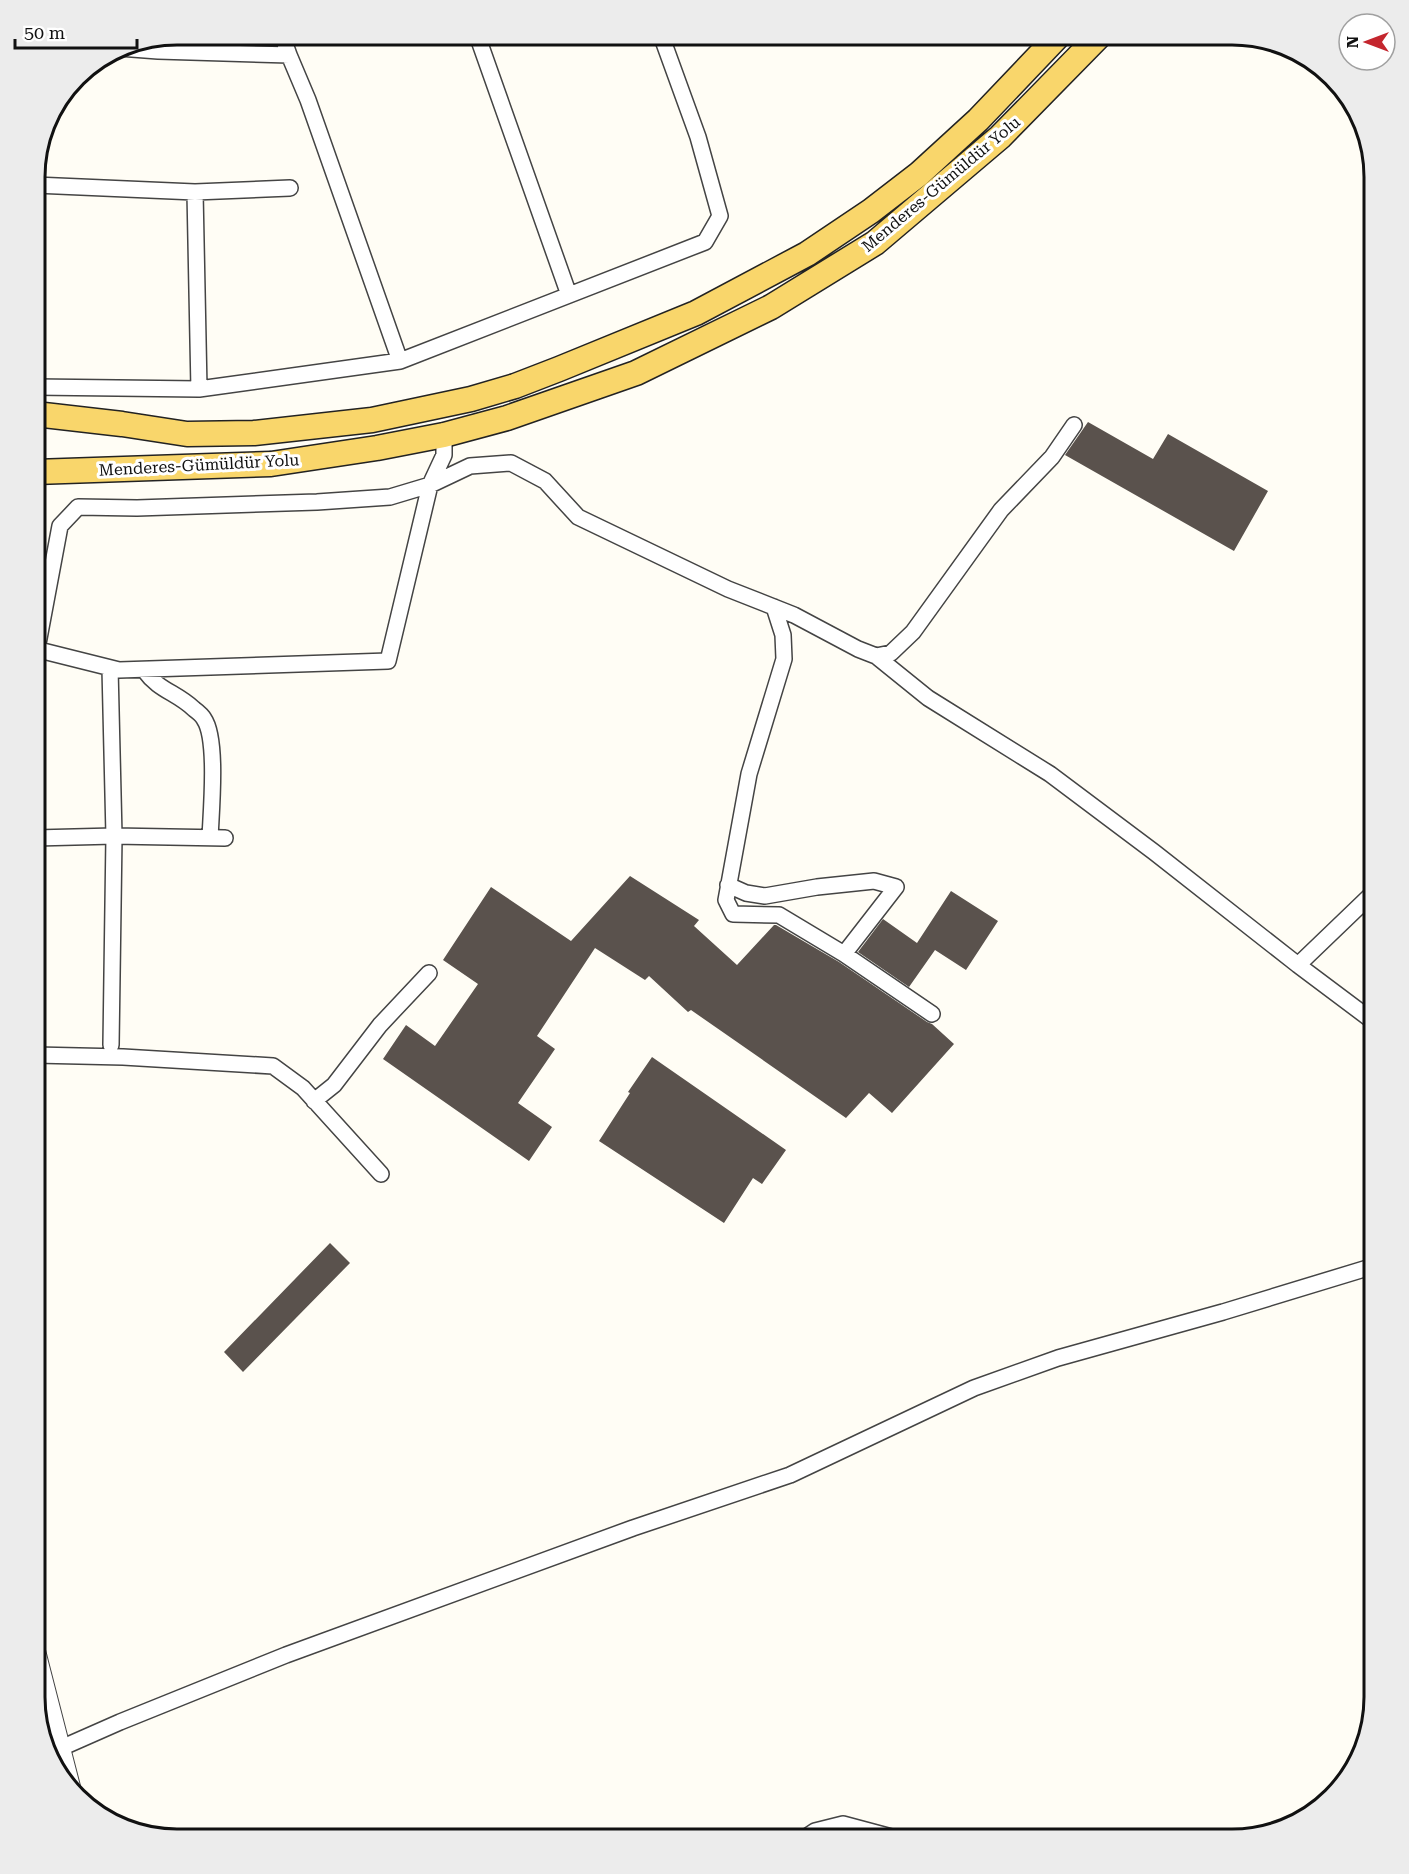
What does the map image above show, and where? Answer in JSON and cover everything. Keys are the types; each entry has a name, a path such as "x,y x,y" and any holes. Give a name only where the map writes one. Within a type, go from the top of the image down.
{"main road":[{"name":"Menderes-Gümüldür Yolu","path":"45,415 187,434 254,433 372,420 471,399 537,378 696,313 807,254 871,211 919,174 978,120 1049,45"},
{"name":"Menderes-Gümüldür Yolu","path":"45,472 271,464 377,448 444,435 507,418 636,373 771,307 875,243 1000,137 1090,45"}],"street":[{"path":"286,45 308,100 400,360"},
{"path":"481,45 569,295"},
{"path":"45,387 199,389 400,360 705,242 720,216 698,137 666,45"},
{"path":"141,50 289,55"},
{"path":"45,185 195,192 290,188"},
{"path":"195,192 199,389"},
{"path":"876,656 891,653 913,632 1001,510 1052,458 1074,425"},
{"path":"45,651 119,670 388,661 430,485 444,454 444,435"},
{"path":"45,603 60,526 78,507 137,508 317,502 390,497 430,485 470,466 511,463 545,481 578,516 728,589 794,615 876,656 928,698 1050,774 1364,1014"},
{"path":"774,607 783,636 784,659 749,774 726,900 733,914 779,915 844,954 932,1014"},
{"path":"110,668 114,836 111,1045"},
{"path":"45,838 114,836 218,838 213,752 205,720 180,697 152,681 144,670"},
{"path":"729,885 746,893 765,896 817,887 874,881 896,887 844,954"},
{"path":"1298,965 1364,902"},
{"path":"314,1101 334,1085 380,1025 429,973"},
{"path":"45,1055 123,1057 273,1066 303,1088 381,1174"},
{"path":"57,1750 286,1655 633,1528 790,1475 974,1388 1058,1358 1235,1309 1364,1269"},
{"path":"45,1702 55,1746"},
{"path":"823,1829 843,1824 862,1829"}],"building":[{"path":"1088,422 1153,459 1168,434 1268,491 1234,551 1065,455"},
{"path":"630,876 699,920 694,926 737,965 776,925 839,962 932,1024 954,1044 892,1113 869,1093 846,1118 691,1010 688,1012 649,976 645,980 595,948 537,1036 555,1049 518,1103 552,1127 529,1161 383,1059 406,1025 435,1046 478,984 443,960 491,887 571,941"},
{"path":"951,891 998,921 966,970 935,950 909,987 858,952 883,919 917,943"},
{"path":"652,1057 786,1150 762,1184 753,1178 724,1223 599,1141"},
{"path":"330,1243 350,1263 243,1372 224,1352"}]}
